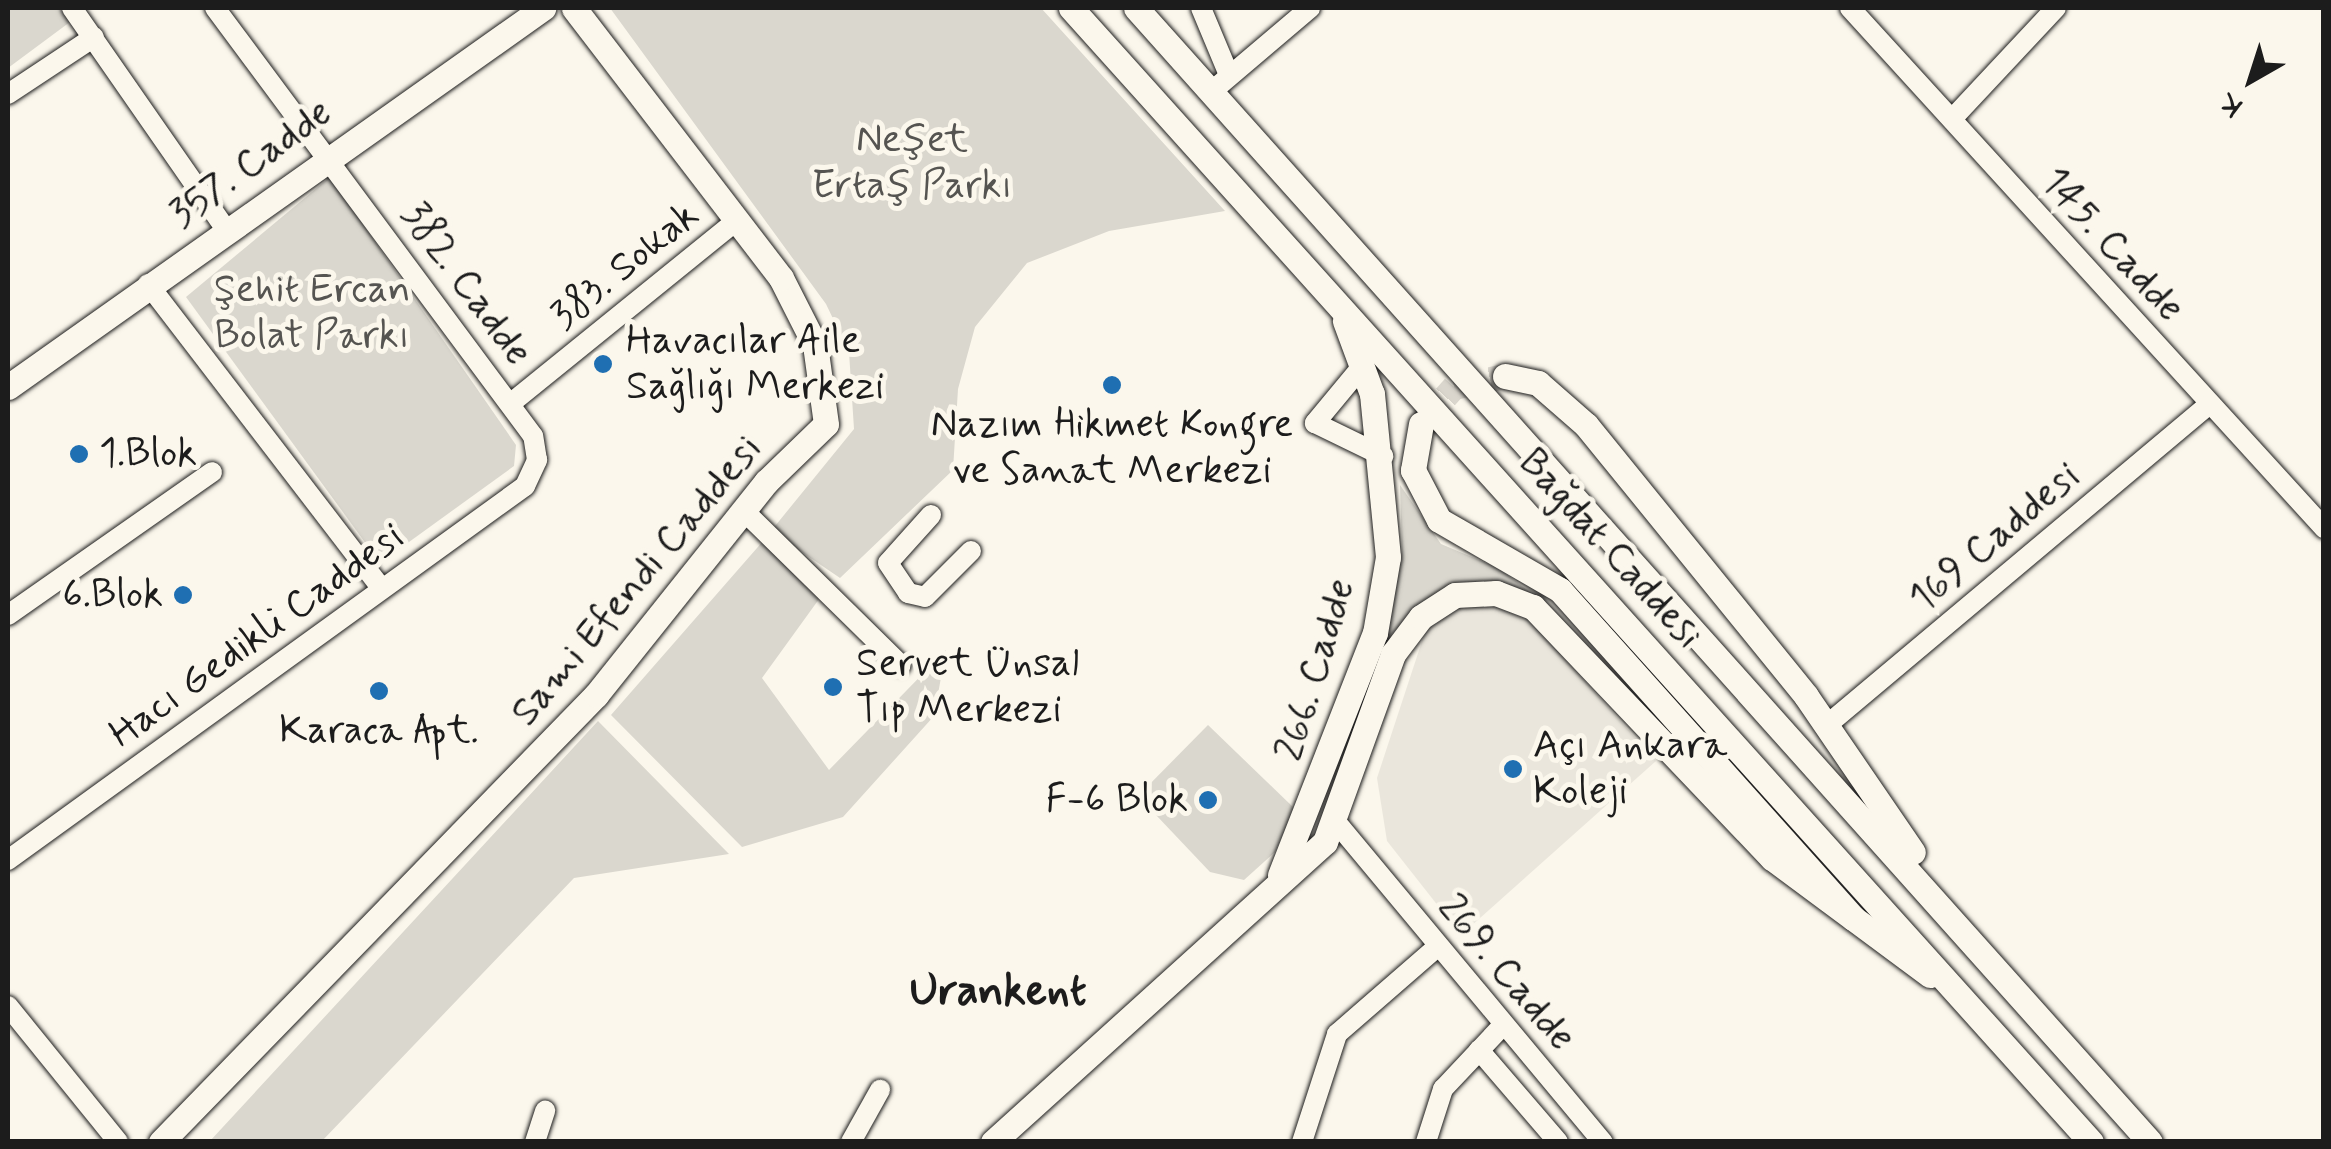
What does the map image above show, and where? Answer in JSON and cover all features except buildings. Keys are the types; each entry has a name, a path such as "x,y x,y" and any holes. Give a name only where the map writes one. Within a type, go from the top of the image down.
{"main road":[{"name":"357. Cadde","path":"8,386 328,153 543,8"},
{"name":"Sami Efendi Caddesi","path":"161,1142 596,695 743,510 826,424 815,344 737,220 574,8"},
{"name":"Bağdat Caddesi","path":"1071,8 2092,1142"},
{"name":"Bağdat Caddesi","path":"1136,8 1220,83 2150,1142"},
{"name":"266. Cadde","path":"1274,884 1306,820 1382,599 1383,456 1364,364 1334,298"},
{"path":"1505,376 1538,384 1586,426 1827,725 1976,942"},
{"path":"1420,424 1413,470 1439,520 1560,590 1852,918 1956,989"},
{"name":"266. Cadde","path":"993,1142 1331,832 1393,654 1420,616 1455,596 1518,598 1772,858 1852,918"},
{"path":"1306,820 1324,810 1331,832"}],"street":[{"path":"72,8 225,228"},
{"name":"382. Cadde","path":"214,8 328,153 510,404 536,460"},
{"path":"1201,8 1220,83 1310,8"},
{"name":"145. Cadde","path":"1850,8 2324,528"},
{"path":"1952,119 2056,8"},
{"path":"8,94 94,36"},
{"name":"383. Sokak","path":"510,404 737,220"},
{"path":"148,284 382,589"},
{"path":"1364,364 1316,423 1383,456"},
{"name":"169 Caddesi","path":"1827,725 2208,405"},
{"name":"Hacı Gedikli Caddesi","path":"8,860 526,486 536,460"},
{"path":"8,615 212,472"},
{"path":"743,510 902,665"},
{"path":"930,515 888,563 908,593 925,597 971,550"},
{"name":"269. Cadde","path":"1331,832 1358,849 1603,1142"},
{"path":"1302,1142 1337,1034 1437,946"},
{"path":"8,1006 118,1142"},
{"path":"1426,1142 1443,1089 1504,1024"},
{"path":"1479,1050 1558,1142"},
{"path":"851,1142 880,1090"},
{"path":"535,1142 545,1111"}],"shaded area":[{"name":"Açı Ankara Koleji","path":"1490,603 1530,620 1656,761 1461,935 1387,841 1377,778 1426,629 1447,609"}],"green space":[{"path":"8,8 59,8 70,22 8,68"},
{"name":"Neşet Ertaş Parkı","path":"610,8 1041,8 1225,211 1109,231 1027,263 975,327 958,389 953,470 840,578 771,531 854,429 849,352 826,304"},
{"name":"Şehit Ercan Bolat Parkı","path":"330,177 516,445 514,466 380,563 186,297"},
{"path":"1400,485 1441,544 1498,568 1554,610 1525,593 1418,606 1387,639 1402,552"},
{"path":"764,540 822,595 762,678 829,770 946,650 934,716 843,817 742,847 611,715"},
{"path":"598,721 729,854 574,878 322,1141 210,1141"},
{"path":"1208,725 1295,809 1275,852 1244,880 1210,872 1138,796"}],"tunnel":[{"path":"1421,424 1454,387 1505,376"}],"place":[{"name":"Havacılar Aile Sağlığı Merkezi","path":"603,364"},
{"name":"Nazım Hikmet Kongre ve Sanat Merkezi","path":"1112,385"},
{"name":"1.Blok","path":"79,454"},
{"name":"6.Blok","path":"183,595"},
{"name":"Servet Ünsal Tıp Merkezi","path":"833,687"},
{"name":"Karaca Apt.","path":"379,691"},
{"name":"Açı Ankara Koleji","path":"1513,769"},
{"name":"F-6 Blok","path":"1208,800"}],"district":[{"name":"Urankent","path":"998,992"}]}
